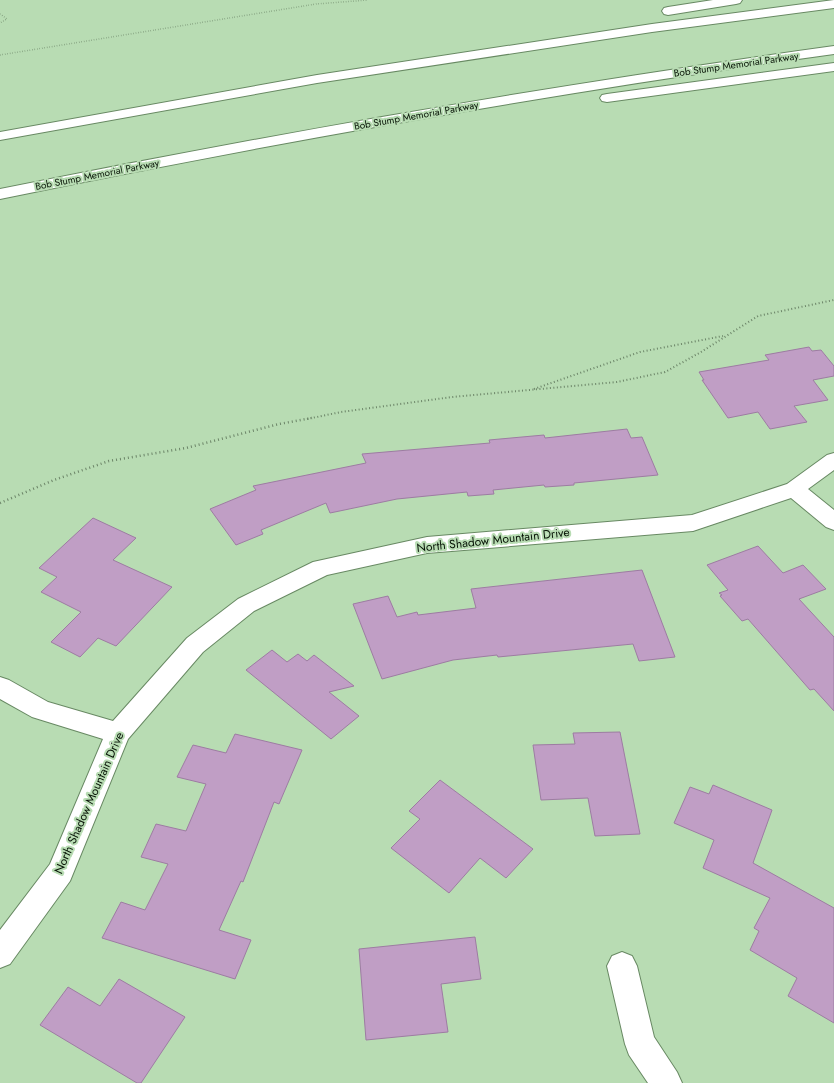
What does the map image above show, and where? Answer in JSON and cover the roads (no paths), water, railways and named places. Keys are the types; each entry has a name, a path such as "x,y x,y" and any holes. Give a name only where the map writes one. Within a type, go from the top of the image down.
{"main road":[{"path":"658,13 736,0"},
{"path":"4,135 324,78 652,28 834,4"},
{"path":"4,135 240,82 603,22"},
{"name":"Bob Stump Memorial Parkway","path":"0,194 283,138 467,106 650,76 834,50"},
{"path":"597,99 834,67"},
{"path":"108,186 281,151 566,104"},
{"name":"North Shadow Mountain Drive","path":"0,954 60,872 118,733 195,645 246,605 321,568 427,545 693,523 794,489 834,460"},
{"path":"794,489 834,522"},
{"path":"0,687 41,710 118,733"},
{"path":"622,966 640,1044 666,1083"}]}
